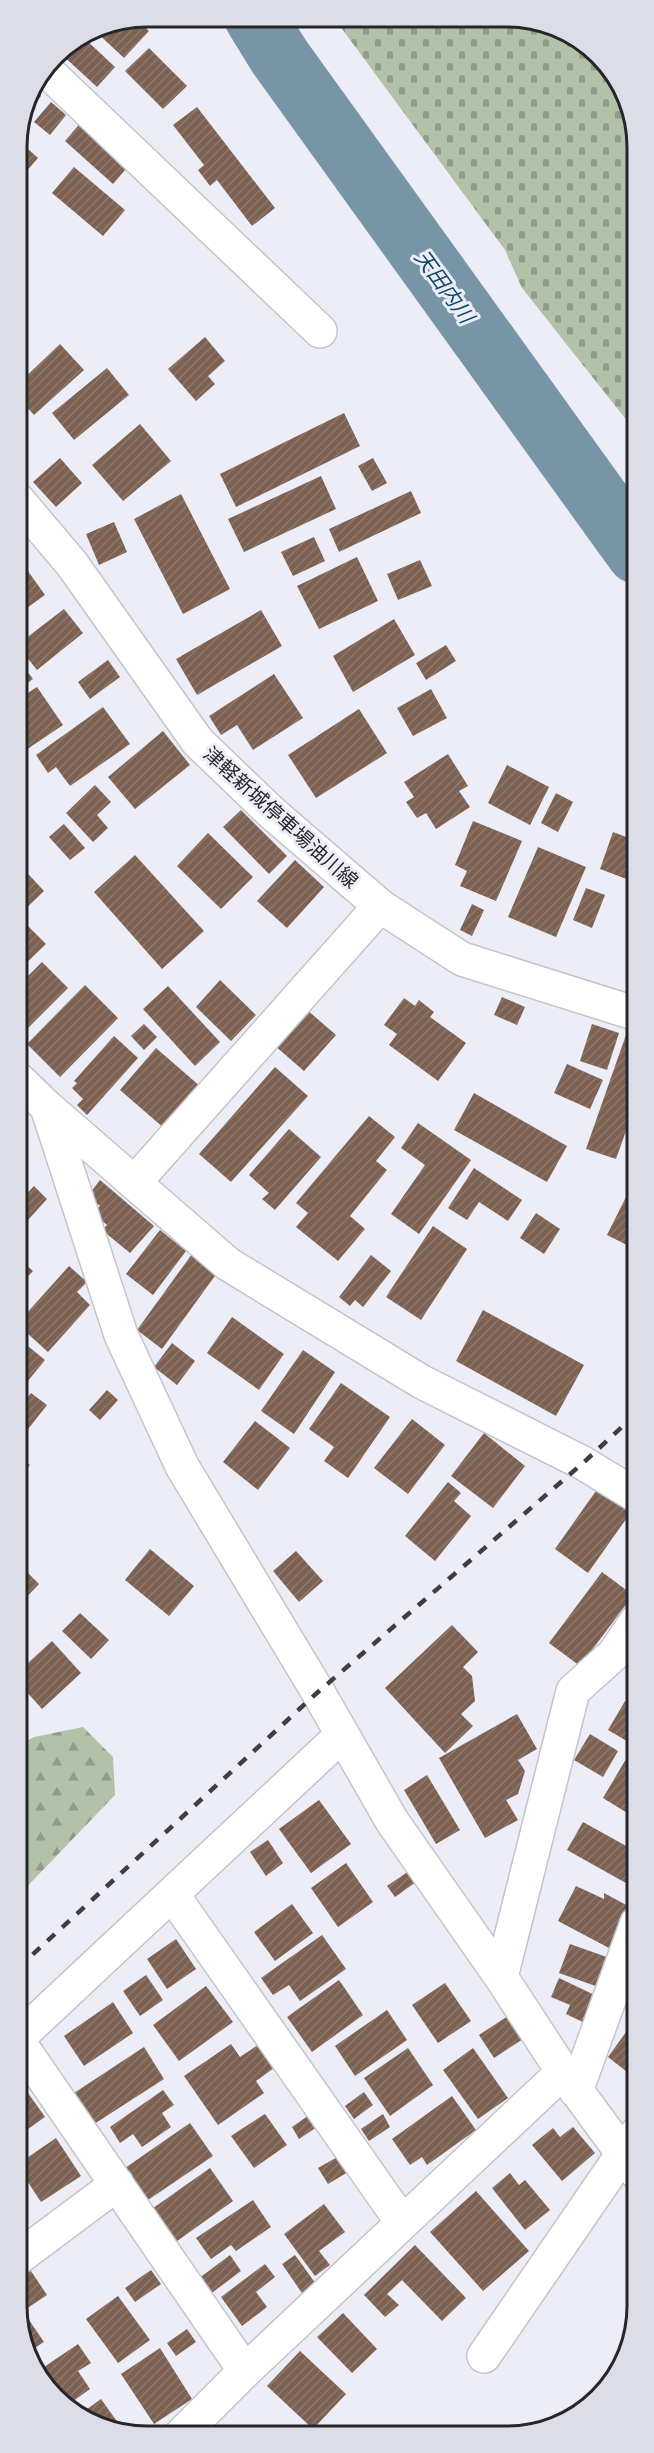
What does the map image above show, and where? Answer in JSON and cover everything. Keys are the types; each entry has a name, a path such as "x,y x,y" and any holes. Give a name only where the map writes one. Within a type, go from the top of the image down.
{"street":[{"path":"51,75 320,331"},
{"name":"津軽新城停車場油川線","path":"27,511 72,564 198,742 271,812 380,906 462,959 627,1011"},
{"path":"134,1183 380,906"},
{"path":"27,1088 228,1264 422,1382 583,1464 627,1490"},
{"path":"47,1107 121,1335 182,1466 318,1692 392,1821 501,1977 569,2081 627,2147"},
{"path":"501,1977 573,1691 614,1654 627,1635"},
{"path":"27,2031 342,1735"},
{"path":"172,1894 402,2222"},
{"path":"190,2426 402,2222 569,2081 627,1946"},
{"path":"27,2053 245,2371"},
{"path":"484,2356 627,2160"},
{"path":"27,2251 117,2184"}],"green space":[{"path":"341,27 515,27 530,29 546,33 574,47 592,62 607,80 621,108 627,147 627,421 522,288 505,250"},
{"path":"83,1727 113,1757 115,1795 27,1887 27,1741 34,1737"}],"building":[{"path":"145,27 149,31 124,58 101,36 116,31"},
{"path":"89,42 115,67 97,87 66,59"},
{"path":"149,48 187,86 163,109 125,71"},
{"path":"51,102 66,115 50,135 34,122"},
{"path":"197,107 275,208 252,226 217,180 210,186 198,170 204,165 173,125"},
{"path":"83,120 131,163 113,184 65,141"},
{"path":"27,148 38,158 27,171"},
{"path":"74,167 125,210 103,236 52,193"},
{"path":"205,337 225,361 208,376 215,384 196,401 168,369"},
{"path":"60,344 84,370 34,415 27,407 27,375"},
{"path":"107,368 129,395 74,440 52,413"},
{"path":"344,413 360,446 236,507 220,474"},
{"path":"140,424 171,461 123,501 92,465"},
{"path":"60,458 82,483 56,507 33,482"},
{"path":"373,458 387,483 372,491 358,466"},
{"path":"321,476 336,509 244,552 228,519"},
{"path":"411,491 421,513 339,552 329,529"},
{"path":"181,494 230,589 183,614 134,519"},
{"path":"114,522 127,552 99,565 86,534"},
{"path":"314,537 325,561 293,576 281,552"},
{"path":"357,557 378,601 319,629 297,586"},
{"path":"420,560 432,586 398,600 387,574"},
{"path":"27,572 45,595 27,608"},
{"path":"64,609 83,633 37,670 27,658 27,637"},
{"path":"261,610 282,646 197,695 176,659"},
{"path":"394,619 415,655 353,692 333,656"},
{"path":"446,645 456,661 426,680 416,663"},
{"path":"108,660 120,677 90,699 78,682"},
{"path":"27,671 33,679 27,684"},
{"path":"274,674 303,718 253,750 237,725 221,735 209,716"},
{"path":"37,687 63,725 27,749 27,694"},
{"path":"431,689 447,718 413,736 397,708"},
{"path":"103,707 130,744 70,786 56,767 48,773 36,755"},
{"path":"359,709 387,753 316,798 288,755"},
{"path":"163,731 190,765 135,809 108,777"},
{"path":"448,754 468,786 459,791 470,807 436,829 426,813 417,818 406,802 414,797 404,782"},
{"path":"507,765 549,787 530,825 488,803"},
{"path":"95,785 111,802 97,815 108,828 93,842 66,813"},
{"path":"556,793 573,802 558,832 541,823"},
{"path":"241,810 287,856 269,874 223,827"},
{"path":"473,821 522,841 496,901 460,886 467,871 455,865"},
{"path":"64,824 85,848 70,860 49,837"},
{"path":"613,832 627,837 627,879 600,869"},
{"path":"208,833 253,877 221,909 177,866"},
{"path":"538,847 586,867 556,937 508,917"},
{"path":"135,855 204,931 162,969 94,892"},
{"path":"295,860 324,887 287,928 257,901"},
{"path":"27,873 44,891 27,907"},
{"path":"586,888 605,895 592,928 573,920"},
{"path":"472,904 484,910 472,936 460,930"},
{"path":"27,925 46,944 27,962"},
{"path":"42,962 68,988 27,1029 27,977"},
{"path":"220,980 256,1015 231,1041 196,1007"},
{"path":"85,985 118,1018 60,1077 27,1044"},
{"path":"168,986 220,1042 195,1066 143,1009"},
{"path":"502,997 525,1007 517,1025 494,1015"},
{"path":"404,998 415,1006 419,1000 434,1012 430,1017 466,1043 438,1081 389,1045 397,1034 384,1025"},
{"path":"306,1009 336,1035 304,1071 274,1045"},
{"path":"144,1024 157,1037 144,1050 131,1036"},
{"path":"592,1024 619,1033 607,1070 580,1061"},
{"path":"627,1032 627,1128 616,1159 586,1149"},
{"path":"114,1036 138,1058 87,1115 77,1105 83,1099 72,1088 77,1083 74,1081"},
{"path":"156,1048 201,1087 165,1129 120,1090"},
{"path":"567,1064 603,1080 590,1109 554,1093"},
{"path":"275,1067 308,1096 231,1182 199,1154"},
{"path":"474,1093 567,1146 547,1182 454,1130"},
{"path":"369,1116 395,1137 376,1161 387,1170 350,1216 365,1229 338,1261 296,1227 308,1213 296,1203"},
{"path":"418,1123 471,1160 419,1234 391,1214 425,1165 401,1148"},
{"path":"289,1129 321,1157 275,1210 262,1199 269,1193 249,1175"},
{"path":"474,1168 522,1200 508,1221 479,1202 467,1220 448,1208"},
{"path":"100,1180 154,1226 130,1253 102,1230 107,1225 93,1213 100,1206 88,1196"},
{"path":"34,1186 47,1199 27,1221 27,1193"},
{"path":"627,1195 627,1245 607,1235"},
{"path":"536,1213 560,1229 544,1254 520,1238"},
{"path":"433,1226 467,1249 421,1320 386,1297"},
{"path":"160,1230 186,1251 153,1295 126,1274"},
{"path":"192,1254 217,1273 162,1349 137,1330"},
{"path":"371,1255 391,1271 363,1307 355,1300 350,1306 339,1297"},
{"path":"27,1266 33,1271 27,1277"},
{"path":"69,1266 87,1282 77,1292 90,1305 48,1352 27,1333 27,1313"},
{"path":"483,1310 584,1365 556,1416 456,1361"},
{"path":"232,1317 284,1354 259,1390 207,1353"},
{"path":"172,1343 195,1361 177,1385 154,1367"},
{"path":"27,1345 45,1360 27,1382"},
{"path":"303,1350 335,1372 294,1434 261,1411"},
{"path":"341,1383 390,1417 348,1478 324,1461 334,1447 309,1429"},
{"path":"107,1390 118,1400 100,1420 89,1410"},
{"path":"31,1393 47,1405 27,1430 27,1398"},
{"path":"412,1419 445,1445 408,1494 374,1468"},
{"path":"255,1421 290,1448 258,1490 223,1462"},
{"path":"484,1433 525,1466 493,1508 451,1476"},
{"path":"448,1482 461,1493 454,1501 471,1516 435,1561 405,1536"},
{"path":"598,1488 627,1509 627,1518 588,1573 555,1549"},
{"path":"150,1549 194,1586 169,1616 125,1580"},
{"path":"296,1551 323,1581 299,1602 273,1571"},
{"path":"27,1572 39,1584 27,1597"},
{"path":"602,1572 627,1591 627,1603 580,1666 549,1643"},
{"path":"80,1613 109,1640 91,1659 62,1631"},
{"path":"452,1625 478,1652 463,1667 472,1676 475,1701 461,1714 473,1726 445,1753 385,1688"},
{"path":"52,1641 81,1673 42,1709 27,1692 27,1664"},
{"path":"625,1701 627,1702 627,1741 608,1730"},
{"path":"517,1714 537,1749 518,1760 525,1771 518,1794 506,1800 518,1820 485,1838 439,1758"},
{"path":"590,1734 618,1751 603,1777 574,1760"},
{"path":"627,1757 627,1813 603,1798"},
{"path":"427,1775 460,1830 436,1844 404,1790"},
{"path":"319,1800 351,1844 311,1873 279,1829"},
{"path":"583,1822 627,1846 627,1884 567,1850"},
{"path":"268,1840 283,1863 266,1876 250,1852"},
{"path":"346,1863 373,1902 338,1927 311,1888"},
{"path":"409,1871 416,1882 395,1897 387,1886"},
{"path":"576,1886 604,1899 604,1893 627,1905 627,1913 609,1948 558,1921"},
{"path":"292,1904 313,1933 275,1961 254,1932"},
{"path":"322,1935 346,1969 300,2001 289,1985 273,1995 261,1978"},
{"path":"176,1939 196,1969 167,1989 147,1959"},
{"path":"570,1944 615,1960 604,1989 559,1973"},
{"path":"146,1975 163,2000 140,2016 123,1991"},
{"path":"559,1978 603,1999 591,2026 566,2014 570,2005 551,1997"},
{"path":"339,1980 363,2015 312,2052 287,2017"},
{"path":"445,1983 471,2021 438,2043 412,2005"},
{"path":"206,1986 233,2022 179,2061 153,2025"},
{"path":"113,2002 133,2033 84,2066 64,2036"},
{"path":"387,2010 407,2040 355,2076 335,2046"},
{"path":"508,2016 523,2039 494,2058 479,2035"},
{"path":"627,2031 627,2072 608,2057"},
{"path":"231,2044 240,2057 258,2045 274,2068 256,2081 264,2093 218,2125 184,2076"},
{"path":"144,2047 164,2079 91,2126 71,2095"},
{"path":"408,2048 433,2085 390,2116 364,2078"},
{"path":"473,2048 508,2098 478,2119 443,2070"},
{"path":"163,2090 174,2105 162,2113 171,2127 142,2147 133,2134 120,2143 110,2127"},
{"path":"27,2092 45,2117 27,2130"},
{"path":"364,2092 373,2105 354,2119 345,2106"},
{"path":"452,2096 476,2130 427,2165 422,2157 410,2165 392,2139"},
{"path":"315,2111 323,2123 299,2139 292,2127"},
{"path":"265,2114 287,2145 254,2168 231,2136"},
{"path":"383,2114 390,2127 369,2141 361,2129"},
{"path":"190,2123 213,2156 148,2200 125,2168"},
{"path":"573,2127 595,2153 562,2181 532,2145 553,2128 560,2137"},
{"path":"56,2138 81,2176 41,2202 27,2181 27,2158"},
{"path":"339,2156 348,2172 328,2184 318,2168"},
{"path":"210,2168 233,2201 173,2244 149,2211"},
{"path":"510,2173 519,2185 525,2180 550,2210 525,2230 492,2188"},
{"path":"476,2191 529,2251 483,2291 430,2232"},
{"path":"253,2200 271,2227 236,2251 231,2245 211,2259 196,2238"},
{"path":"324,2204 345,2232 319,2251 330,2265 315,2276 284,2234"},
{"path":"415,2245 466,2298 442,2321 402,2280 387,2294 399,2305 385,2317 364,2295"},
{"path":"230,2255 241,2271 209,2295 198,2279"},
{"path":"295,2255 316,2284 302,2293 282,2264"},
{"path":"265,2264 275,2277 256,2292 267,2307 242,2326 221,2297"},
{"path":"29,2268 47,2295 27,2308 27,2306 27,2269"},
{"path":"151,2270 161,2284 135,2302 125,2288"},
{"path":"118,2296 150,2340 118,2363 86,2319"},
{"path":"343,2313 377,2349 352,2373 317,2337"},
{"path":"28,2318 44,2342 35,2348"},
{"path":"187,2329 196,2342 176,2356 167,2343"},
{"path":"78,2344 91,2363 78,2371 90,2389 74,2401 57,2385 44,2367"},
{"path":"160,2348 192,2399 154,2424 121,2374"},
{"path":"300,2351 346,2394 316,2426 310,2426 267,2386"},
{"path":"101,2399 118,2422 108,2420 86,2410"}],"waterway":[{"name":"天田内川","path":"261,27 279,56 627,539"}],"railway":[{"path":"27,1960 318,1692 627,1422"}]}
